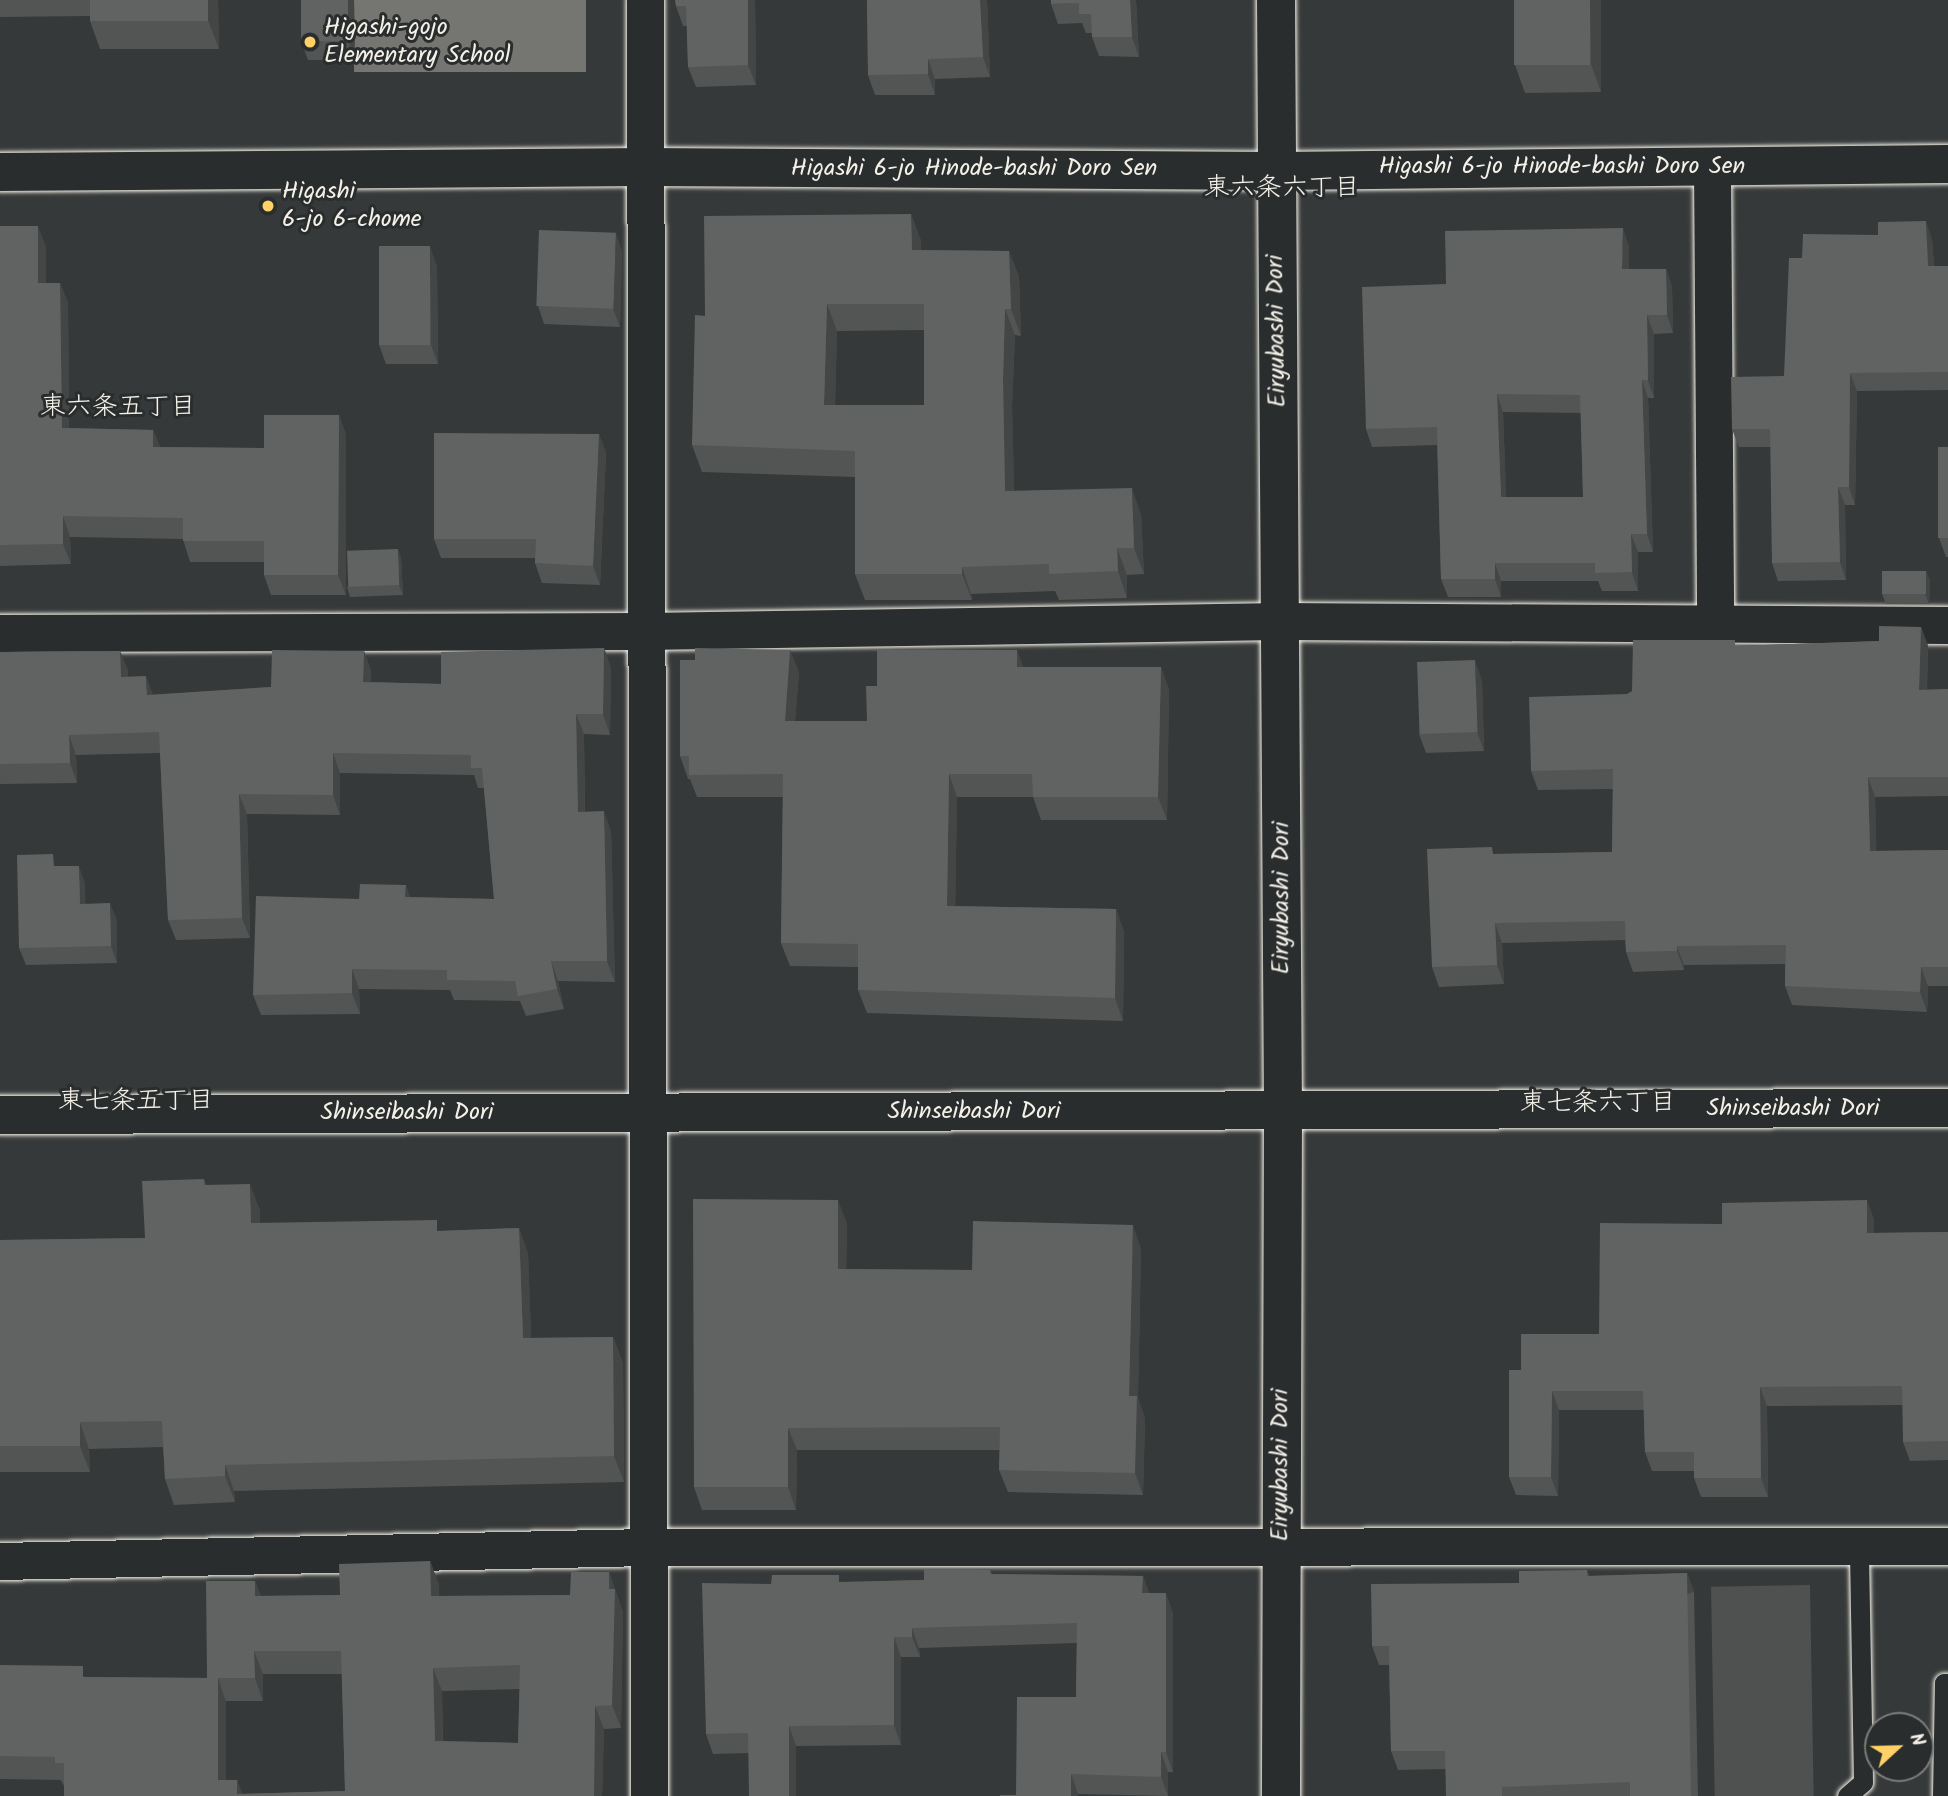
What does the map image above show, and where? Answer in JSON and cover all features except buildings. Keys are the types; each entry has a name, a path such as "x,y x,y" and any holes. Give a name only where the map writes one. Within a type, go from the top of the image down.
{"street":[{"path":"645,0 649,1796"},
{"name":"Eiryubashi Dori","path":"1276,0 1283,1111 1281,1796"},
{"name":"Higashi 6-jo Hinode-bashi Doro Sen","path":"0,172 646,167 1277,172 1948,164"},
{"path":"1712,166 1715,626"},
{"path":"0,633 645,631 1280,621 1715,626 1948,625"},
{"name":"Shinseibashi Dori","path":"0,1115 1948,1108"},
{"path":"0,1561 649,1547 1948,1546"}],"lane":[{"path":"1847,1796 1863,1782 1859,1546"},
{"path":"1942,1796 1944,1683 1948,1683"}],"shaded area":[{"path":"354,0 586,0 586,72 354,72"},
{"path":"1810,1585 1814,1796 1715,1796 1711,1587"}],"place":[{"name":"Higashi-gojo Elementary School","path":"310,42"},
{"name":"Higashi 6-jo 6-chome","path":"268,206"}],"district":[{"name":"東六条六丁目","path":"1282,189"},
{"name":"東六条五丁目","path":"118,408"},
{"name":"東七条五丁目","path":"136,1102"},
{"name":"東七条六丁目","path":"1598,1104"}]}
